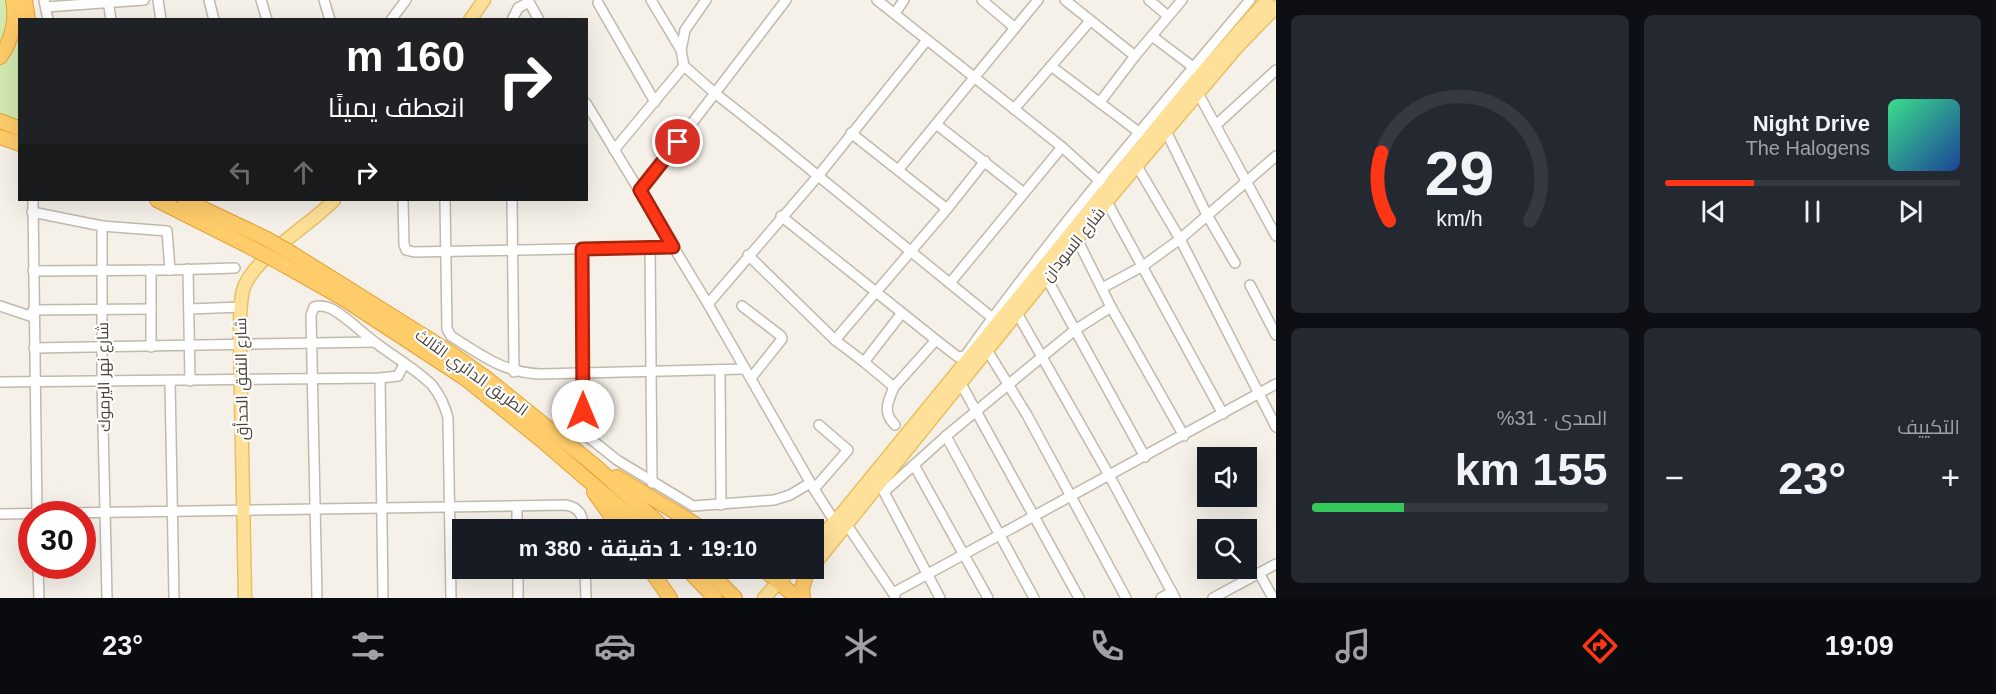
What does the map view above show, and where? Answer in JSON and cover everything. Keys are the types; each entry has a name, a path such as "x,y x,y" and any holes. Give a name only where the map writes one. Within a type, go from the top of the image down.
{"highway":[{"path":"0,57 10,39 14,20 14,0"},
{"path":"25,0 28,18"},
{"path":"0,122 18,128"},
{"path":"0,136 18,143"},
{"path":"160,201 260,244"},
{"path":"187,201 288,260"},
{"name":"الطريق الدائري الثالث","path":"288,260 448,351 486,378 594,465 654,519"},
{"name":"الطريق الدائري الثالث","path":"288,260 466,379 633,519"},
{"path":"594,465 686,519"},
{"path":"582,476 613,519"},
{"path":"657,579 670,598"},
{"path":"697,579 715,598"},
{"path":"716,579 733,596"},
{"path":"775,579 794,596 802,589 806,579"}],"main road":[{"path":"471,18 484,0"},
{"name":"شارع السودان","path":"911,435 995,320 1107,191 1201,74 1267,0"},
{"name":"شارع السودان","path":"841,524 872,482 987,350 1077,239 1107,191 1137,166 1238,46 1276,7"},
{"name":"شارع النفق الحدأق","path":"245,598 240,345 241,307 245,286 260,264 333,201"},
{"path":"824,537 841,524"},
{"path":"824,549 841,524"},
{"path":"764,598 782,579"}],"street":[{"path":"45,4 144,0"},
{"path":"158,0 161,18"},
{"path":"209,0 214,18"},
{"path":"261,0 266,18"},
{"path":"324,0 329,18"},
{"path":"392,18 406,0"},
{"path":"651,0 681,50 684,66 995,320 965,356 958,357 781,216"},
{"path":"681,50 685,30 706,0"},
{"path":"640,190 786,0"},
{"path":"877,0 1062,147 1107,191 1162,304 1222,414"},
{"path":"894,13 904,0"},
{"path":"982,0 1015,28"},
{"path":"899,169 1038,0"},
{"path":"1065,0 1135,56"},
{"path":"1149,0 1168,16"},
{"path":"1100,102 1182,0"},
{"path":"1107,191 1140,133 1248,0"},
{"path":"513,18 518,8 528,1 538,18"},
{"path":"108,2 111,18"},
{"path":"598,3 655,102"},
{"path":"1014,109 1090,21"},
{"path":"1152,36 1193,67"},
{"path":"708,304 781,216 818,176 927,40"},
{"path":"614,150 684,66"},
{"path":"1051,66 1140,133"},
{"path":"1216,125 1276,70"},
{"path":"1198,93 1276,236"},
{"path":"588,106 708,304 812,486 895,596 927,575 1276,384"},
{"path":"588,123 598,122"},
{"path":"936,124 1024,193"},
{"path":"1166,131 1207,215 1235,263"},
{"path":"851,133 947,208"},
{"path":"950,283 1062,147"},
{"path":"1102,288 1143,266 1180,239 1276,156"},
{"path":"835,340 985,161"},
{"path":"1137,166 1180,239 1276,427"},
{"path":"33,201 37,501"},
{"path":"403,201 404,244 406,250 414,252 673,247"},
{"path":"445,201 449,333 491,360 514,372 541,374 745,369"},
{"path":"512,201 514,372"},
{"path":"32,212 102,226 167,231 170,270"},
{"name":"شارع نهر اليرموك","path":"102,226 106,598"},
{"path":"1077,239 1111,307 1184,436"},
{"path":"650,247 652,483"},
{"path":"582,249 585,433 617,460 693,506 774,500 812,486 848,450 819,425"},
{"path":"748,255 835,340 894,387"},
{"path":"33,272 235,268"},
{"path":"188,269 190,381"},
{"path":"151,270 151,347"},
{"path":"1046,277 1145,457"},
{"path":"1250,285 1276,335"},
{"path":"0,306 33,313 151,309"},
{"path":"317,598 311,315 314,307 318,306 331,309 350,322 431,384 445,406 448,418 451,598"},
{"path":"742,306 782,339 751,378"},
{"path":"189,309 241,307"},
{"path":"939,598 884,492 946,436 1043,356 1075,330 1111,307"},
{"path":"864,362 902,313"},
{"path":"1017,313 1043,356 1174,595 1161,598"},
{"path":"895,425 886,412 886,406 894,387 936,340"},
{"path":"34,348 374,342"},
{"path":"987,350 1010,385 1126,598"},
{"path":"0,382 380,378 398,376 404,364"},
{"path":"720,370 721,505"},
{"path":"380,378 384,598"},
{"path":"170,381 174,598"},
{"path":"960,382 1079,598"},
{"path":"946,436 1034,598"},
{"path":"914,465 988,598"},
{"path":"517,506 517,519"},
{"path":"96,512 572,506 579,510 583,519"},
{"path":"0,514 18,514"},
{"path":"1213,598 1276,564"},
{"path":"1259,573 1273,598"},
{"path":"38,579 39,598"},
{"path":"518,579 518,598"},
{"path":"585,579 586,598"}],"green space":[{"path":"0,0 12,0 13,6 0,54"},
{"path":"18,28 18,127 0,121 0,65 11,50"}],"route":[{"path":"583,411 582,249 673,247 640,190 678,142"}]}
